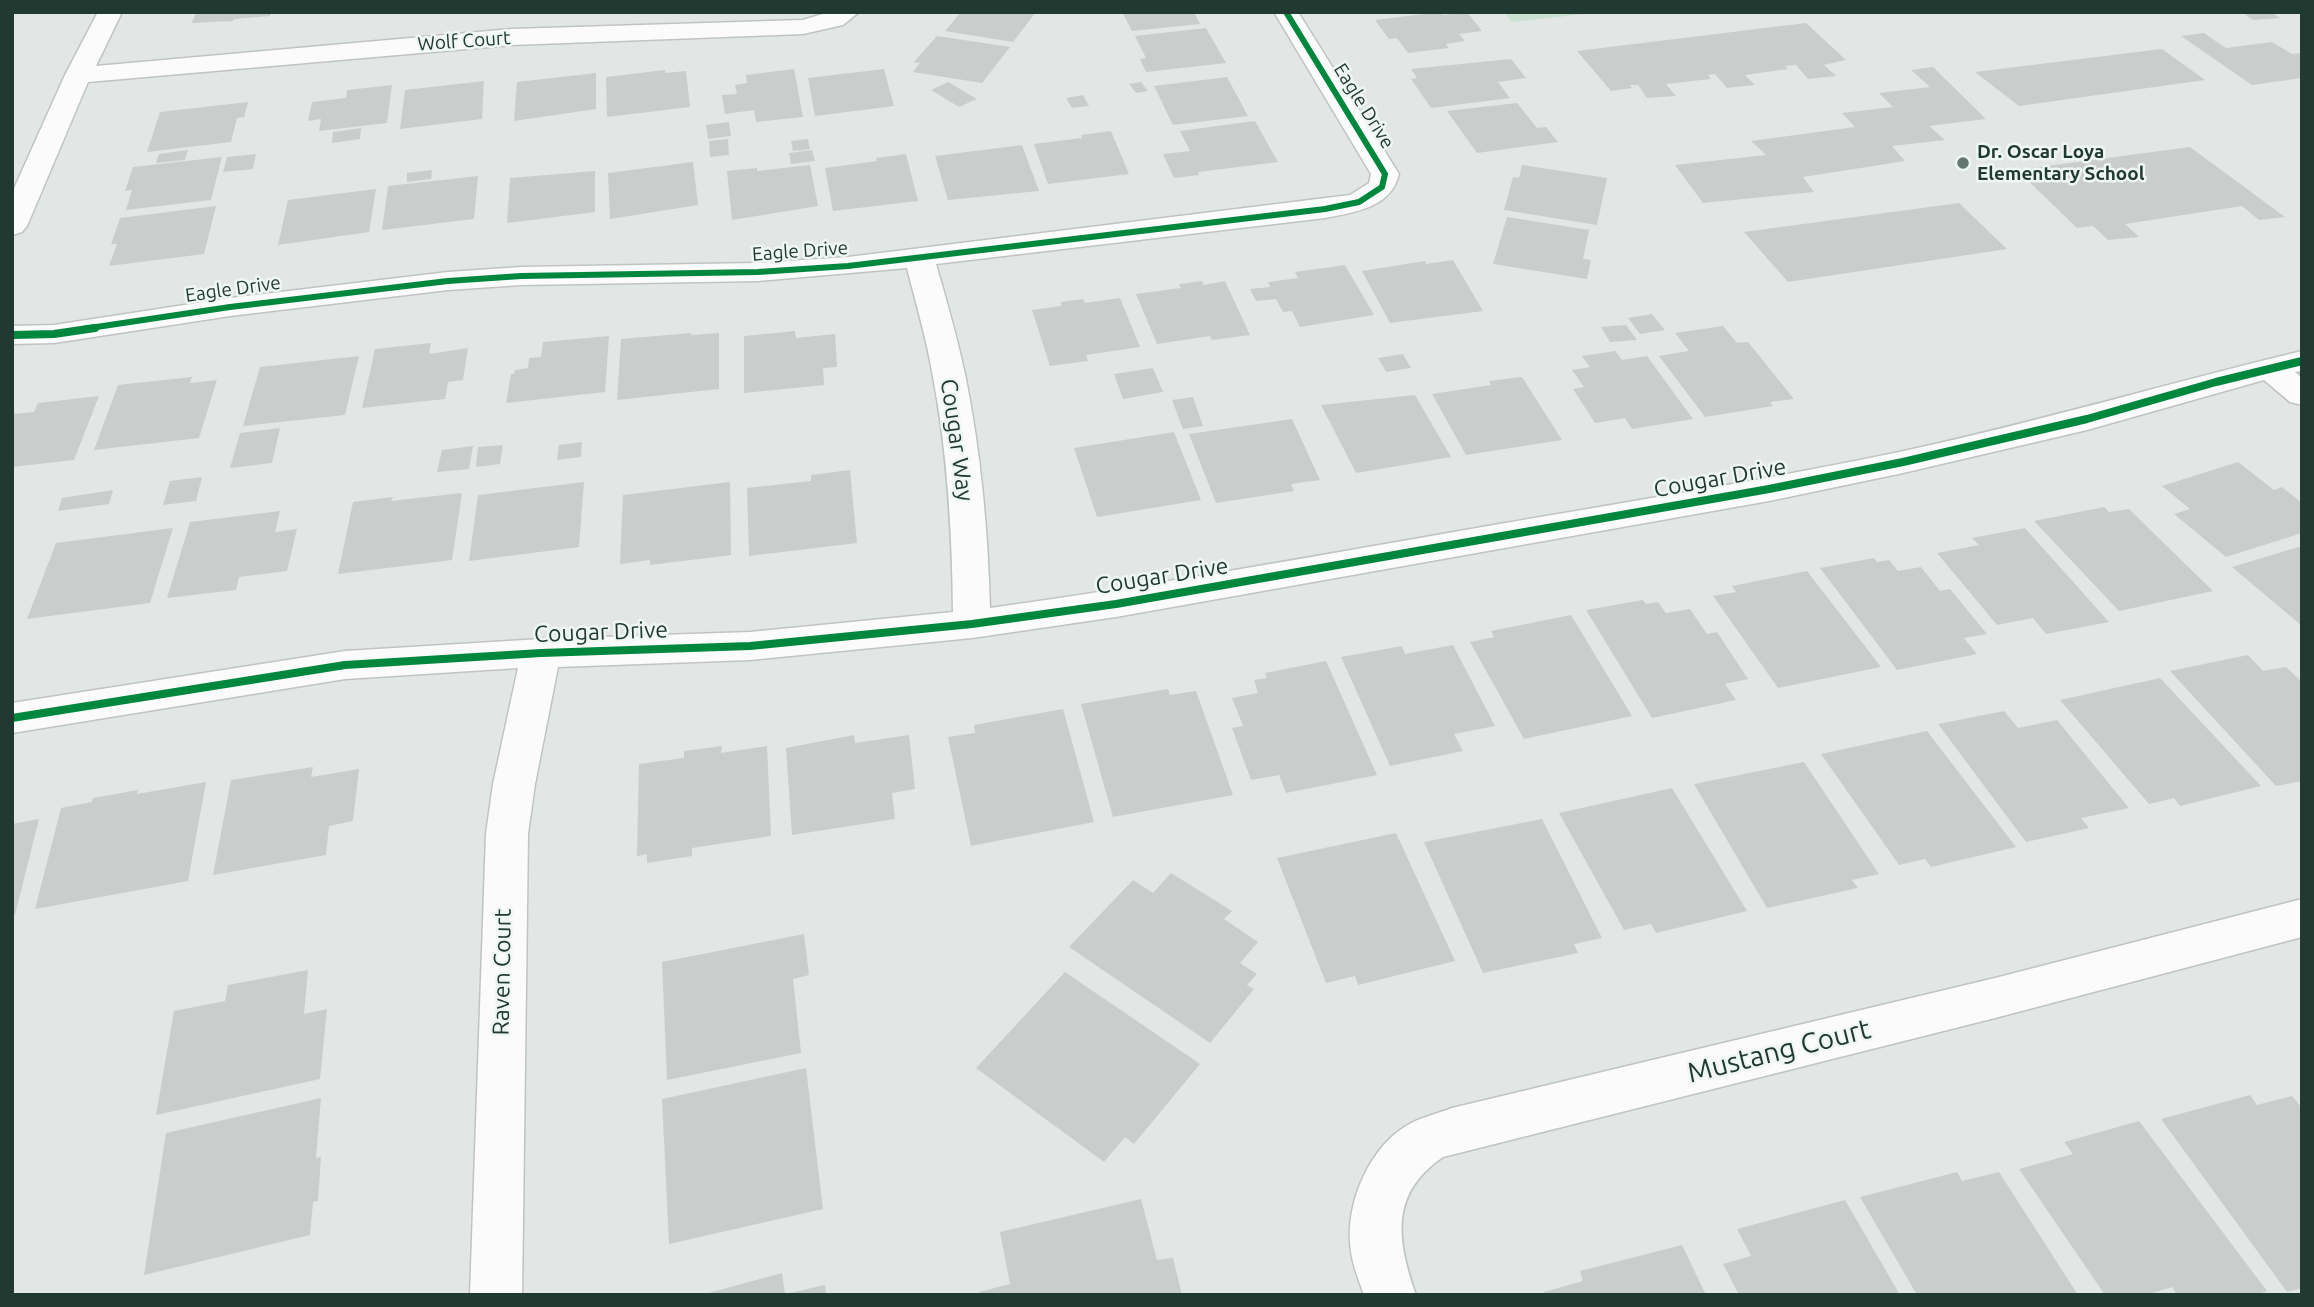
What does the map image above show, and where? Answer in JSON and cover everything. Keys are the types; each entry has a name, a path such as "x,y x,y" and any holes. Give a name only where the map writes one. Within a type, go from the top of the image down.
{"street":[{"path":"12,226 78,75 110,12"},
{"name":"Wolf Court","path":"78,75 499,38 803,27 834,20 847,12"},
{"name":"Eagle Drive","path":"12,335 54,334 230,306 449,281 521,276 758,272 920,259 1325,209 1368,198 1382,187 1385,174 1286,12"},
{"name":"Cougar Way","path":"920,259 949,376 958,425 971,554 972,624"},
{"path":"2286,365 2302,395"},
{"name":"Cougar Drive","path":"12,718 345,665 541,653 750,646 972,624 1280,577 1769,489 2059,426 2286,365"},
{"name":"Raven Court","path":"496,1295 503,884 516,771 541,653"},
{"name":"Mustang Court","path":"1390,1295 1377,1256 1377,1221 1381,1199 1384,1187 1400,1163 1422,1143 1452,1131 1995,998 2302,918"}],"green space":[{"path":"1504,12 1603,12 1512,22"}],"building":[{"path":"196,12 271,12 270,16 192,23"},
{"path":"961,12 1036,12 1013,42 945,31"},
{"path":"1122,12 1194,12 1200,24 1132,31"},
{"path":"1440,12 1444,15 1467,12 1482,31 1459,34 1465,41 1446,44 1449,48 1408,53 1397,38 1389,39 1375,20"},
{"path":"2242,12 2271,12 2280,18 2253,20"},
{"path":"1806,23 1846,60 1824,65 1836,76 1808,79 1796,65 1785,66 1788,69 1745,75 1755,85 1727,88 1715,74 1708,75 1711,79 1666,84 1676,96 1647,98 1638,85 1611,91 1577,51"},
{"path":"1206,28 1226,63 1146,72 1140,59 1146,58 1135,36"},
{"path":"2204,33 2226,48 2272,42 2292,54 2302,53 2302,78 2252,85 2181,36"},
{"path":"937,36 1010,47 982,83 913,72 920,63 914,62"},
{"path":"2162,49 2205,80 2019,106 1975,72"},
{"path":"1511,59 1526,78 1498,82 1510,98 1431,108 1411,79 1417,78 1411,69"},
{"path":"1933,67 1986,119 1929,126 1945,140 1892,146 1905,161 1803,177 1814,192 1703,203 1675,165 1766,155 1751,141 1855,127 1842,113 1893,107 1879,93 1930,87 1911,70"},
{"path":"794,69 803,117 756,122 754,110 725,114 722,95 737,94 735,85 747,83 746,75"},
{"path":"884,69 894,106 815,116 808,78"},
{"path":"665,70 665,73 686,71 690,107 607,117 606,77"},
{"path":"596,73 596,109 514,121 517,82"},
{"path":"1227,77 1248,116 1173,125 1154,86"},
{"path":"484,81 482,119 400,129 405,90"},
{"path":"948,82 977,99 959,107 931,90"},
{"path":"1141,82 1148,91 1136,93 1129,84"},
{"path":"392,85 387,123 319,131 321,119 308,121 312,102 346,98 347,90"},
{"path":"1083,95 1089,106 1072,108 1066,98"},
{"path":"248,102 244,117 237,118 231,142 147,152 160,112"},
{"path":"1517,103 1537,128 1546,127 1558,142 1477,153 1447,111"},
{"path":"1255,121 1278,162 1198,172 1199,175 1174,178 1163,154 1190,151 1180,131"},
{"path":"729,122 731,136 708,139 706,125"},
{"path":"361,128 360,139 332,143 333,132"},
{"path":"1111,131 1129,174 1048,184 1034,144"},
{"path":"728,139 729,155 710,157 709,141"},
{"path":"808,139 810,149 793,151 791,141"},
{"path":"1022,145 1039,191 948,200 935,156"},
{"path":"2190,147 2285,217 2259,220 2242,206 2125,224 2139,237 2108,240 2093,226 2077,228 2017,170"},
{"path":"188,150 185,160 156,163 159,154"},
{"path":"812,150 815,161 791,164 789,153"},
{"path":"256,154 253,169 223,172 227,157"},
{"path":"906,154 918,201 833,211 825,168"},
{"path":"222,157 211,200 126,210 132,190 125,191 133,167"},
{"path":"693,162 698,205 610,219 608,173"},
{"path":"810,165 818,206 732,220 727,171 757,168 757,171"},
{"path":"1522,165 1607,178 1597,225 1504,210 1513,177 1519,178"},
{"path":"432,170 431,179 407,182 407,173"},
{"path":"595,171 595,212 507,223 510,178"},
{"path":"478,176 474,219 382,230 388,186"},
{"path":"376,189 369,232 278,245 288,200"},
{"path":"1959,203 2007,249 1788,282 1744,232"},
{"path":"216,206 204,254 109,266 117,244 111,244 120,218"},
{"path":"1507,217 1589,230 1583,259 1591,260 1587,279 1493,264"},
{"path":"1453,260 1483,311 1390,323 1362,271 1425,261 1426,264"},
{"path":"1345,265 1374,315 1300,327 1292,311 1283,312 1276,299 1256,301 1250,289 1270,287 1268,282 1298,278 1295,272"},
{"path":"1202,281 1204,285 1225,281 1250,335 1212,340 1210,336 1157,344 1136,294 1181,288 1179,284"},
{"path":"1120,298 1140,347 1086,355 1088,361 1050,366 1032,310 1061,306 1061,302 1083,299 1085,303"},
{"path":"1652,314 1665,330 1640,334 1628,318"},
{"path":"1626,325 1637,340 1610,342 1601,327"},
{"path":"1723,326 1737,343 1748,342 1794,399 1770,402 1773,406 1705,417 1659,356 1689,351 1675,333"},
{"path":"795,331 796,338 835,334 837,367 823,368 824,385 744,393 744,336"},
{"path":"719,333 719,389 617,400 621,339"},
{"path":"609,336 605,392 506,403 511,374 514,374 515,370 528,368 529,358 541,357 543,342"},
{"path":"431,343 429,354 468,348 463,380 448,382 445,399 362,408 375,349"},
{"path":"1615,351 1622,360 1647,356 1693,419 1632,429 1625,418 1595,423 1573,389 1584,387 1572,370 1590,367 1582,356"},
{"path":"1403,354 1411,368 1386,372 1378,358"},
{"path":"359,356 345,415 243,426 260,367"},
{"path":"1153,368 1163,392 1123,399 1114,374"},
{"path":"192,377 190,383 217,380 199,438 94,450 118,385"},
{"path":"1522,377 1562,440 1466,455 1432,394 1491,385 1489,381"},
{"path":"1415,395 1451,457 1356,473 1321,405"},
{"path":"99,396 74,460 12,467 12,414 34,412 38,403"},
{"path":"1193,397 1203,426 1183,429 1172,400"},
{"path":"1292,419 1320,480 1291,484 1294,491 1216,503 1189,434"},
{"path":"280,428 272,463 230,468 240,433"},
{"path":"1174,432 1201,500 1097,517 1074,448"},
{"path":"582,442 581,457 557,460 559,445"},
{"path":"503,445 500,464 476,467 478,447"},
{"path":"473,446 469,469 437,472 442,450"},
{"path":"2238,462 2274,490 2282,487 2302,503 2302,533 2226,557 2174,514 2190,509 2162,486"},
{"path":"850,470 857,543 749,556 747,488 811,481 811,475"},
{"path":"202,477 196,501 163,505 170,481"},
{"path":"584,482 579,547 469,561 478,495"},
{"path":"730,482 731,555 650,565 650,560 620,564 623,495"},
{"path":"113,490 109,504 58,511 62,498"},
{"path":"462,493 452,560 338,574 353,502 393,497 391,501"},
{"path":"2104,507 2109,512 2129,509 2213,591 2119,611 2034,521"},
{"path":"280,511 275,532 297,529 287,571 239,577 236,590 167,598 190,522"},
{"path":"173,528 150,603 27,619 56,543"},
{"path":"2025,528 2109,622 2046,634 2033,618 1997,625 1937,553 1979,545 1972,538"},
{"path":"2302,546 2302,626 2232,567"},
{"path":"1874,558 1877,562 1889,560 1898,571 1921,567 1940,591 1950,589 1987,634 1964,638 1977,654 1897,670 1820,568"},
{"path":"1807,571 1881,667 1778,688 1713,596 1736,592 1732,586"},
{"path":"1643,600 1646,604 1658,602 1666,613 1690,609 1707,634 1717,632 1748,679 1725,684 1736,700 1652,718 1586,610"},
{"path":"1571,615 1632,716 1524,739 1470,642 1494,637 1491,631"},
{"path":"1453,645 1495,726 1454,734 1463,751 1390,766 1341,657 1402,646 1405,654"},
{"path":"2248,655 2263,671 2286,667 2302,682 2302,781 2276,786 2170,671"},
{"path":"1326,661 1377,775 1286,793 1279,775 1251,780 1232,728 1243,726 1232,698 1258,693 1254,680 1267,678 1265,673"},
{"path":"2160,678 2261,786 2180,806 2174,798 2149,804 2060,700"},
{"path":"1168,689 1170,695 1196,691 1233,795 1113,817 1081,704"},
{"path":"1063,709 1094,822 971,846 948,737 975,733 974,725"},
{"path":"2004,711 2018,728 2057,720 2129,808 2081,818 2089,828 2026,842 1938,724"},
{"path":"1927,731 2016,847 1931,867 1925,859 1899,865 1821,754"},
{"path":"854,735 855,743 909,735 915,789 892,793 895,819 792,835 786,748"},
{"path":"722,746 721,753 767,746 771,836 692,848 692,856 647,863 647,854 637,856 639,764 684,758 684,751"},
{"path":"1804,762 1879,874 1852,880 1858,888 1767,908 1694,784"},
{"path":"313,767 311,777 359,769 353,821 329,826 326,855 213,875 231,780"},
{"path":"206,782 188,881 35,909 61,808 92,802 93,798 138,790 137,794"},
{"path":"1672,788 1747,911 1656,933 1651,924 1624,930 1559,813"},
{"path":"39,819 15,915 12,916 12,824"},
{"path":"1542,819 1602,938 1574,944 1578,953 1483,973 1424,842"},
{"path":"1396,833 1455,961 1358,985 1355,976 1326,983 1277,858"},
{"path":"1171,873 1232,911 1224,919 1258,942 1240,963 1257,974 1247,985 1254,989 1210,1043 1069,947 1133,880 1153,893"},
{"path":"804,934 809,975 793,979 801,1053 667,1080 662,962"},
{"path":"308,970 304,1014 327,1009 320,1079 156,1115 174,1011 225,1001 228,985"},
{"path":"1065,972 1200,1064 1134,1144 1125,1137 1104,1162 976,1068"},
{"path":"806,1068 823,1209 669,1244 662,1099"},
{"path":"2250,1095 2257,1105 2292,1096 2302,1108 2302,1288 2287,1292 2161,1119"},
{"path":"321,1098 316,1158 321,1157 318,1201 313,1202 310,1235 144,1275 166,1133"},
{"path":"2139,1121 2267,1291 2256,1295 2177,1295 2172,1287 2146,1295 2105,1295 2019,1169 2073,1154 2064,1142"},
{"path":"1957,1172 1962,1181 1999,1172 2078,1295 1917,1295 1860,1197"},
{"path":"1141,1199 1157,1260 1173,1258 1182,1295 979,1295 979,1292 1010,1284 1000,1232"},
{"path":"1845,1200 1900,1295 1739,1295 1723,1264 1751,1256 1737,1229"},
{"path":"1682,1245 1706,1295 1545,1295 1544,1292 1583,1281 1580,1271"},
{"path":"782,1273 785,1294 825,1285 826,1295 701,1295"}],"cycle path":[{"path":"12,335 54,334 230,307 448,281 521,276 758,272 848,266 1325,209 1359,202 1382,187 1385,174 1286,12"},
{"path":"12,718 345,665 541,653 750,646 972,624 1116,604 1769,489 1903,462 2087,419 2216,382 2302,361"}],"place":[{"name":"Dr. Oscar Loya Elementary School","path":"1963,163"}]}
